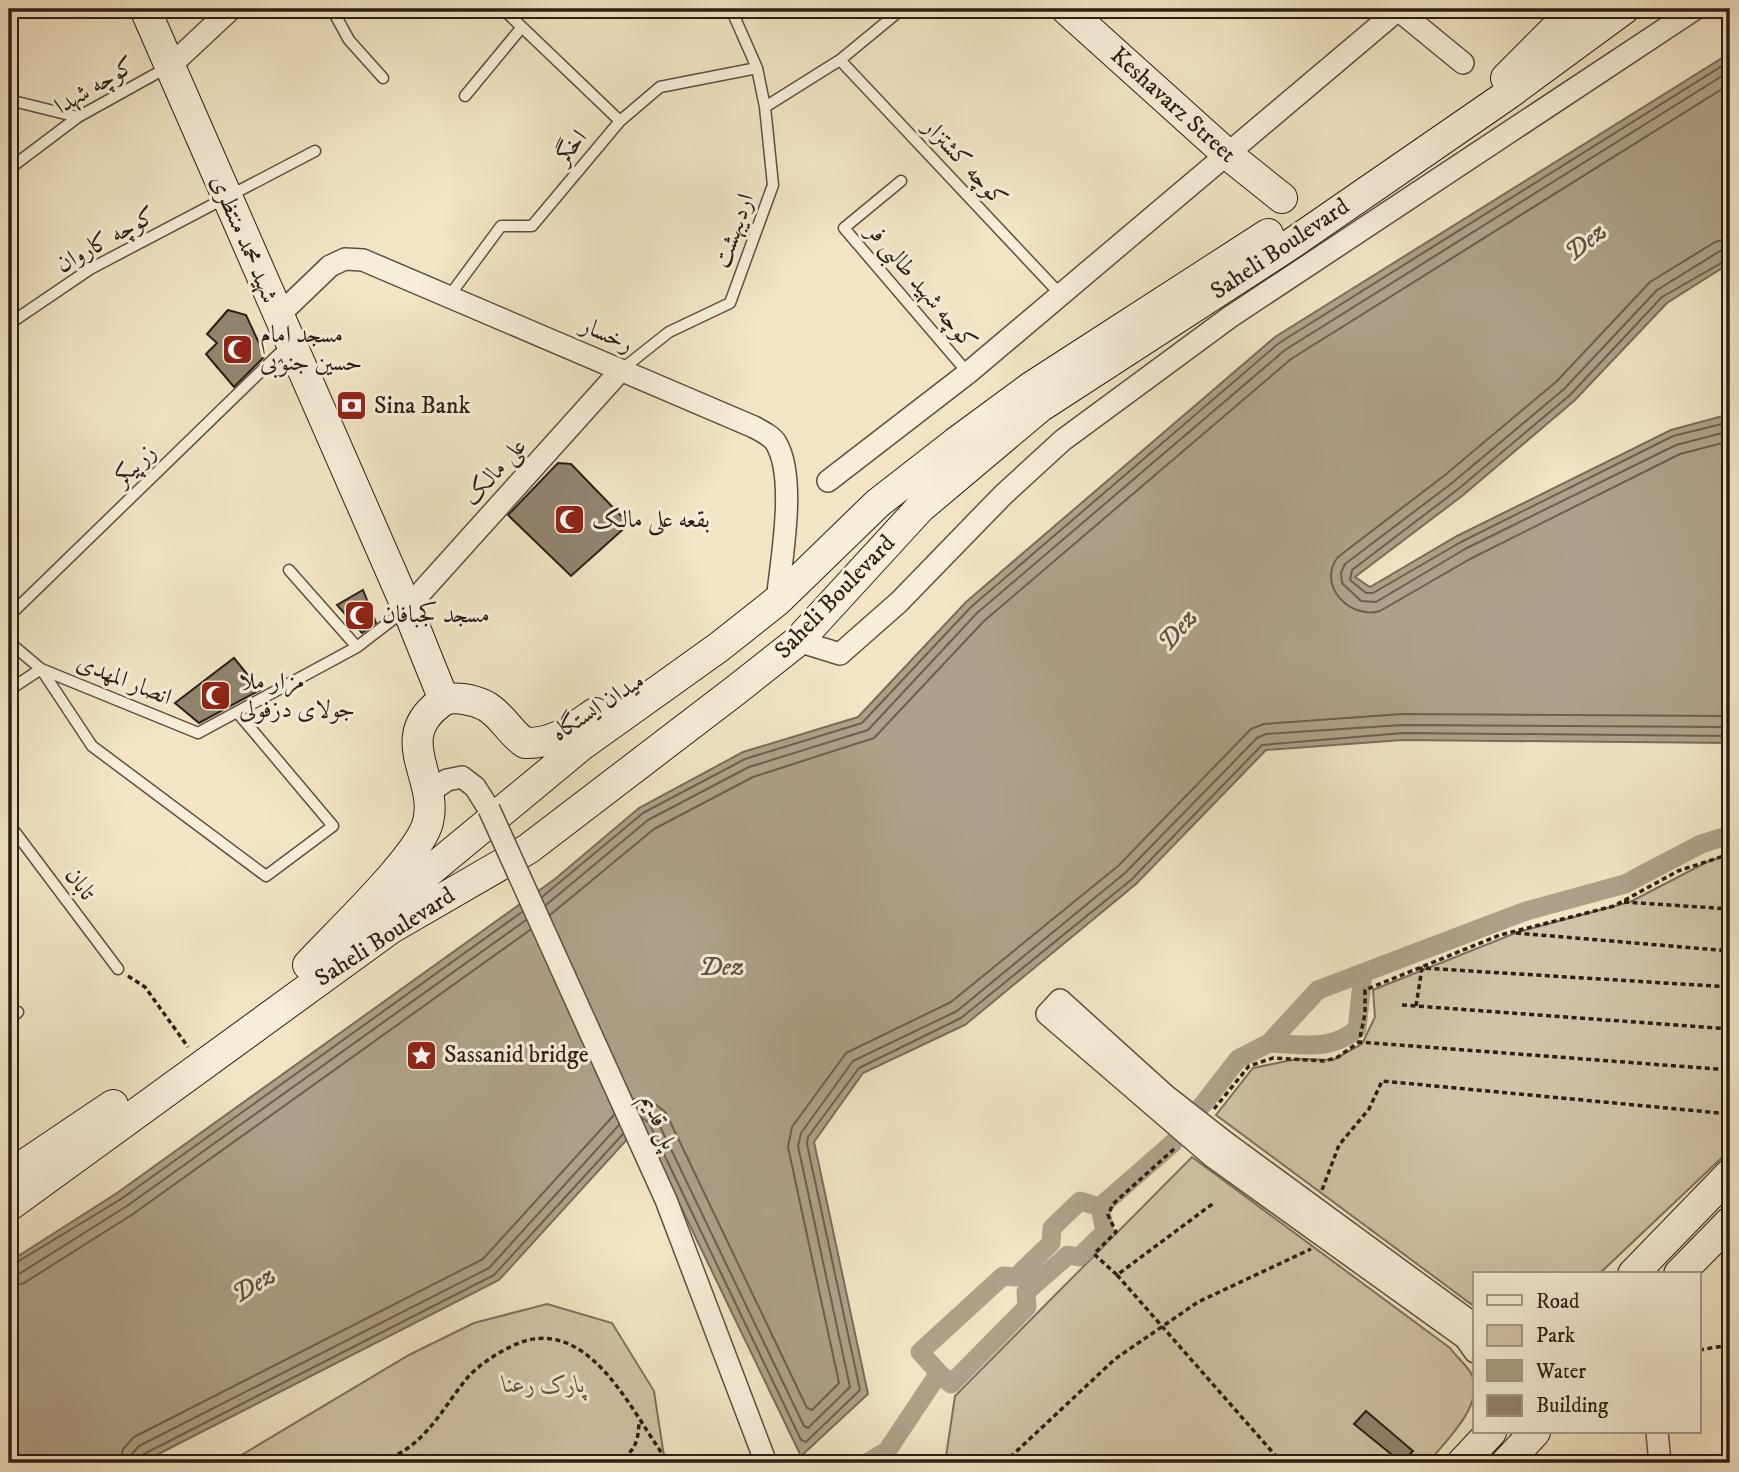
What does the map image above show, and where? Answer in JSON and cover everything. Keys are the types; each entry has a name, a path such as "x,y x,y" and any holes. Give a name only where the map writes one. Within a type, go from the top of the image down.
{"main road":[{"name":"شهید محمد منتظری","path":"145,9 407,608 444,700"},
{"name":"Keshavarz Street","path":"1066,9 1227,154 1282,198"},
{"name":"Saheli Boulevard","path":"9,1175 379,915 582,745 719,648 777,601 878,503 1031,387 1501,83 1575,9"},
{"name":"Saheli Boulevard","path":"9,1206 390,929 528,849 616,782 798,641 904,526 970,463 1041,407 1287,246 1507,95 1624,9"},
{"path":"878,503 885,502 898,508 904,526"},
{"name":"میدان ایستگاه","path":"444,700 465,699 486,706 525,743 552,741 698,639 777,601"},
{"path":"308,965 417,846 428,822 428,793 417,749 419,726 429,711 444,700"},
{"path":"582,745 579,764 589,780 607,785 616,782"},
{"path":"523,794 539,791 553,798 560,813 556,828"},
{"path":"1635,1272 1730,1174"},
{"path":"1681,1272 1730,1222"},
{"path":"1506,1463 1533,1434"}],"street":[{"path":"170,66 231,9"},
{"path":"828,481 968,373 1398,9 1463,63"},
{"path":"798,641 840,654 900,602 1003,495 1063,440 1230,317 1695,9"},
{"name":"رخسار","path":"278,316 330,267 345,259 363,260 754,427 775,440 783,458 785,493 777,601"},
{"name":"علی مالک","path":"407,608 621,370"},
{"name":"پل قدیم","path":"428,793 447,780 462,777 475,787 489,809 666,1200 766,1463"},
{"path":"1473,1324 1165,1095 1112,1059 1213,1157 1465,1338 1473,1349"},
{"path":"1657,1434 1660,1463"}],"lane":[{"path":"332,9 349,40 383,78"},
{"path":"503,9 621,121"},
{"name":"اردیبهشت","path":"621,370 669,332 730,303 773,186 765,107 757,68 731,9"},
{"path":"765,107 840,60 902,9"},
{"path":"465,96 522,27"},
{"name":"کوچه کشتزار","path":"840,60 1060,295"},
{"name":"کوچه شهدا","path":"9,169 78,117 170,66"},
{"name":"اخگر","path":"450,295 500,226 532,226 621,121 660,87 757,68"},
{"path":"9,100 78,117"},
{"name":"کوچه کاروان","path":"9,324 90,269 228,200 315,151"},
{"name":"کوچه شهید طالبی فر","path":"901,181 844,228 968,373"},
{"name":"زرپیکر","path":"9,616 290,343"},
{"path":"289,570 357,647"},
{"name":"انصار المهدی","path":"41,669 198,733 357,647 407,608"},
{"path":"9,642 41,669 92,746 266,876 333,825 237,712"},
{"path":"9,690 41,669"},
{"name":"تابان","path":"9,824 118,970"}],"path":[{"path":"1730,853 1678,871 1622,902 1511,932 1365,990 1365,1014 1359,1042 1730,1070"},
{"path":"1622,902 1730,909"},
{"path":"1511,932 1730,951"},
{"path":"1422,968 1730,987"},
{"path":"1416,1006 1422,968"},
{"path":"118,970 145,987 190,1050"},
{"path":"1402,1005 1730,1029"},
{"path":"1313,1207 1339,1145 1369,1109 1382,1082 1730,1114"},
{"path":"1004,1463 1115,1359 1162,1326 1198,1302 1329,1240"},
{"path":"1116,1275 1282,1463"},
{"path":"365,1463 396,1455 419,1438 484,1362 518,1343 538,1338 552,1338 591,1357 608,1374 639,1421 672,1463"},
{"path":"1700,1350 1730,1345"},
{"path":"616,1463 629,1455 638,1444 639,1421"}],"green space":[{"path":"1730,854 1730,1150 1601,1272 1473,1272 1473,1306 1216,1115 1253,1068 1297,1059 1333,1060 1362,1044 1375,1017 1373,990 1518,932 1630,902 1707,862"},
{"path":"1192,1157 1450,1348 1471,1373 1473,1381 1473,1397 1469,1409 1428,1463 945,1463 955,1396"},
{"name":"پارک رعنا","path":"547,1304 612,1323 654,1391 665,1463 228,1463 409,1355 474,1323"}],"water":[{"name":"Dez","path":"1730,53 1730,263 1667,303 1575,400 1462,496 1355,577 1370,587 1457,536 1671,430 1730,414 1730,743 1403,740 1266,750 1136,884 965,1025 863,1073 814,1142 868,1394 801,1456 641,1124 499,1280 141,1463 9,1463 9,1262 117,1193 555,879 639,808 743,752 858,717 966,602 1275,337"}],"building":[{"name":"مسجد امام حسین جنوبی","path":"228,310 246,315 265,356 234,387 206,354 217,343 207,334"},
{"name":"بقعه علی مالک","path":"558,463 571,464 629,524 571,576 508,515"},
{"name":"مسجد کجبافان","path":"363,590 376,623 362,633 337,605"},
{"name":"مزار ملا جولای دزفولی","path":"234,658 260,690 199,723 175,703"},
{"path":"1366,1411 1413,1451 1402,1463 1354,1424"}],"waterway":[{"path":"867,1463 887,1451 939,1373 920,1352 1003,1276 1016,1277 1051,1243 1052,1228 1080,1201 1100,1207 1173,1143 1238,1059 1269,1043 1318,990 1526,911 1625,884 1701,844 1730,835"},
{"path":"1269,1043 1326,1044 1357,1029 1363,973"},
{"path":"939,1373 951,1384 1027,1307 1026,1292 1068,1255 1079,1257 1105,1232 1100,1207"}],"place":[{"name":"مسجد امام حسین جنوبی","path":"237,349"},
{"name":"Sina Bank","path":"351,406"},
{"name":"بقعه علی مالک","path":"569,520"},
{"name":"مسجد کجبافان","path":"359,615"},
{"name":"مزار ملا جولای دزفولی","path":"216,696"},
{"name":"Sassanid bridge","path":"421,1055"}]}
